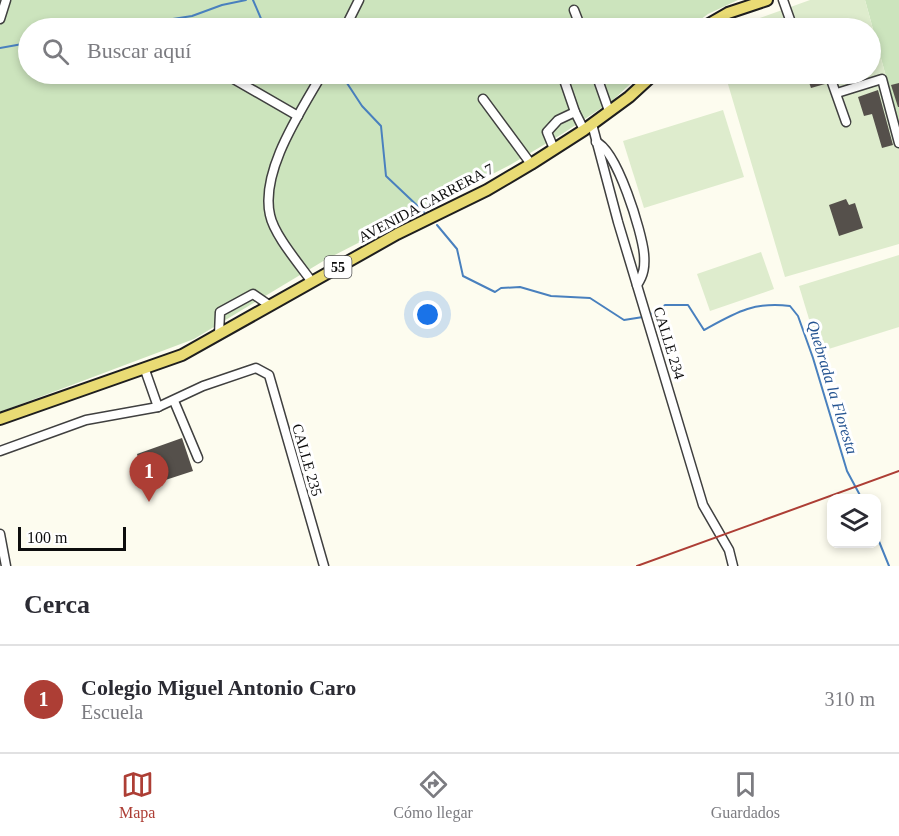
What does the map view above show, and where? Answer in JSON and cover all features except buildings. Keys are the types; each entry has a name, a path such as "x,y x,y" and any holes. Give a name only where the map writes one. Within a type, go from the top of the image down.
{"main road":[{"path":"719,18 767,0"},
{"name":"AVENIDA CARRERA 7","path":"0,419 145,370 182,355 269,305 531,164 588,127 642,84"}],"street":[{"path":"0,19 6,0"},
{"path":"350,18 359,0"},
{"path":"783,0 789,18"},
{"path":"574,10 577,18"},
{"path":"881,79 899,143"},
{"path":"242,84 298,116"},
{"path":"312,282 270,216 272,171 316,84"},
{"name":"CALLE 234","path":"565,84 574,112 588,127 597,142 637,285 704,505 729,550 733,566"},
{"path":"600,84 609,111"},
{"path":"834,84 846,122"},
{"path":"837,93 866,84"},
{"path":"483,99 531,164"},
{"path":"554,149 548,138 549,128 574,112"},
{"path":"597,142 605,147 615,163 639,232 645,267 637,285"},
{"path":"219,334 220,312 253,294 269,305"},
{"name":"CALLE 235","path":"174,400 203,386 256,368 269,375 324,566"},
{"path":"145,370 159,407"},
{"path":"0,451 86,420 159,407 174,400 198,458"},
{"path":"0,534 6,566"}],"green space":[{"path":"0,0 738,0 703,18 18,18 18,84 630,84 612,101 510,165 325,260 194,339 0,412"},
{"path":"810,0 865,0 870,18 760,18"},
{"path":"865,0 899,0 899,124 881,58 881,18 870,18"},
{"path":"881,58 899,124 899,244 785,277 728,84 881,84"},
{"path":"723,110 744,177 644,208 623,141"},
{"path":"761,252 774,289 710,311 697,274"},
{"path":"899,255 899,327 819,352 799,286"}],"waterway":[{"name":"Quebrada la Floresta","path":"179,18 246,0"},
{"name":"Quebrada la Floresta","path":"253,0 261,18"},
{"name":"Quebrada la Floresta","path":"0,48 18,45"},
{"name":"Quebrada la Floresta","path":"348,84 362,106 381,126 386,176 424,212"},
{"name":"Quebrada la Floresta","path":"437,225 457,249 463,276 495,292 501,288 520,287 551,296 590,298 624,320 643,317"},
{"name":"Quebrada la Floresta","path":"648,316 665,305 688,305 704,330 735,314 755,307 790,306 798,316 847,471 859,494"},
{"name":"Quebrada la Floresta","path":"881,546 889,566"}],"railway":[{"path":"637,566 899,471"}],"place":[{"name":"Colegio Miguel Antonio Caro","path":"149,502"}]}
